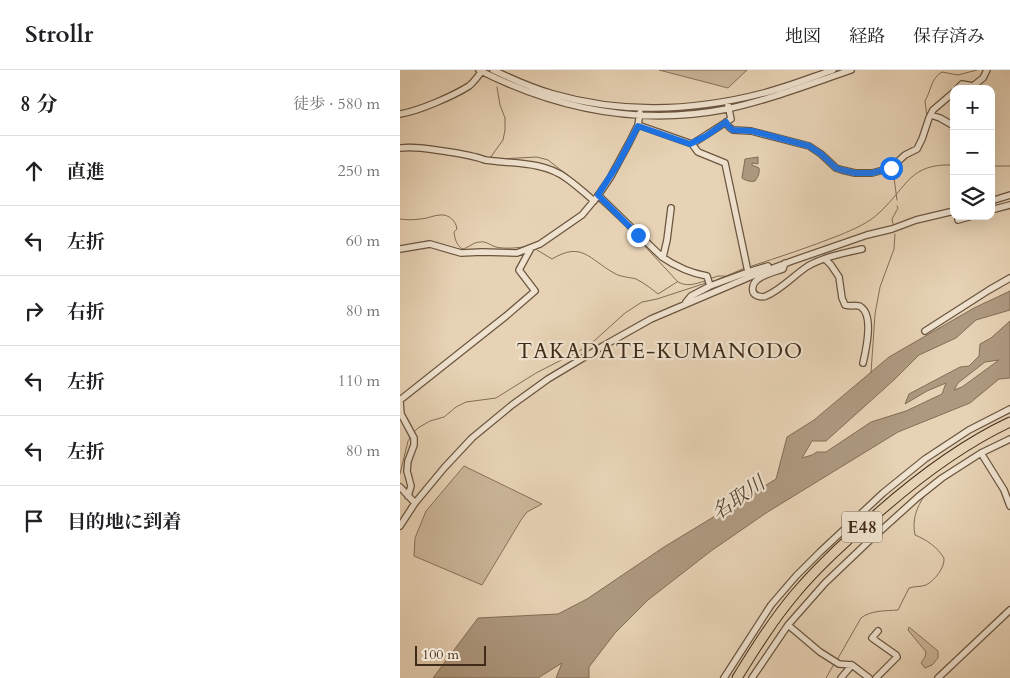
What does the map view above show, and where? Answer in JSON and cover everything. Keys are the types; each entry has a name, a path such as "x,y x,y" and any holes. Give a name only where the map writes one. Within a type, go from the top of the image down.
{"highway":[{"name":"E48","path":"737,678 772,623 795,594 816,570 850,537 909,486 936,466 968,444 1010,422"}],"street":[{"path":"493,70 504,72 552,94 608,105 640,108 680,108 727,101 765,92 833,70"},
{"path":"400,114 429,105 469,86 481,71 520,89 556,101 606,113 639,116 682,115 729,108 778,95 851,70"},
{"path":"975,85 983,78 987,70"},
{"path":"726,122 733,130 752,131 809,146 836,168 855,173 872,173 891,168 917,149 933,110 950,95"},
{"path":"692,144 731,119 727,101"},
{"path":"400,249 430,244 461,253 517,253 540,244 582,215 596,198 618,164 638,126 640,108"},
{"path":"931,115 950,124"},
{"path":"638,126 692,144 698,152 725,163 747,269"},
{"path":"400,148 412,146 485,160 546,168 565,177 596,198 671,263 706,276 710,286"},
{"path":"995,200 1010,195"},
{"path":"995,209 1010,205"},
{"path":"663,257 671,208"},
{"path":"400,526 415,503 472,438 512,405 548,379 603,346 651,319 782,264 916,220 950,213"},
{"path":"408,496 411,486 407,471 408,461 414,444 414,438 401,414 400,400 535,291 519,270 531,248"},
{"path":"782,264 783,269 755,282 752,288 755,295 762,297 770,295 807,267 825,259 862,249"},
{"path":"825,259 839,277 845,305 863,308 868,319 867,340 862,363"},
{"path":"684,304 691,296 747,269 782,264"},
{"path":"925,331 1010,278"},
{"path":"724,678 771,605 796,576 883,493 940,448 969,430 1010,409"},
{"path":"752,678 788,625 825,583 867,543 942,478 981,453 1010,439"},
{"path":"981,453 1004,490 1010,506"},
{"path":"400,487 415,503"},
{"path":"938,678 1010,610"},
{"path":"788,625 820,652 839,664 852,665 869,678"},
{"path":"876,678 897,657 872,638 878,631"},
{"path":"841,678 852,665"}],"shaded area":[{"path":"659,70 747,70 728,88"},
{"path":"758,157 758,164 752,163 752,165 759,168 755,181 745,180 742,178 745,159"},
{"path":"1010,291 1010,310 976,320 956,338 919,355 826,441 812,441 802,458 817,452 826,452 871,422 906,411 942,394 946,383 927,391 905,404 909,394 960,367 969,366 979,356 980,344 991,338 1010,321 1010,378 999,379 970,403 898,432 766,513 711,551 648,600 615,633 589,667 589,678 556,678 562,663 538,678 433,678 478,618 558,614 587,599 664,547 776,479 787,437 814,420 889,357 974,308","holes":["999,360 962,387 954,390 958,383 985,362"]},
{"path":"464,466 542,504 527,512 521,520 482,585 414,556 415,538 426,511"},
{"path":"909,627 938,651 938,658 932,665 925,668 921,663 926,652 908,630"}],"waterway":[{"path":"927,117 925,101 933,81 938,75 942,72 958,75 977,70"},
{"path":"490,158 503,140 505,130 505,118 500,105 497,87"},
{"path":"919,140 923,127"},
{"path":"400,145 414,144 488,158"},
{"path":"906,151 916,146"},
{"path":"895,160 903,153"},
{"path":"499,159 537,157 548,160 575,181"},
{"path":"749,267 817,244 866,223 876,216 918,172 939,165 950,165"},
{"path":"995,166 1010,166"},
{"path":"893,170 897,200"},
{"path":"597,200 627,227 678,282 688,285 705,281"},
{"path":"893,224 892,219 898,208 897,206"},
{"path":"400,219 423,219 440,215 449,217 454,221 457,229 454,232 455,237 462,249 482,242 499,248 524,247"},
{"path":"871,373 875,314 880,287 894,249 895,234"},
{"path":"537,250 552,259 571,252 585,254 605,268 616,274 636,279 658,294 677,282"},
{"path":"712,282 745,268"},
{"path":"709,279 725,276"},
{"path":"414,432 430,421 444,417 456,407 466,402 496,398 536,373 581,350 625,313 642,302 706,283"},
{"path":"400,474 411,436"},
{"path":"943,481 969,464"},
{"path":"837,660 861,618 874,612 898,610 909,588 926,585 941,570 944,558 931,544 915,535 914,524 916,514 925,495"},
{"path":"826,678 834,664"}],"district":[{"name":"TAKADATE-KUMANODO","path":"660,351"}],"route":[{"path":"638,235 598,195 610,178 638,126 692,144 726,122 733,130 752,131 809,146 836,168 842,170 855,173 872,173 891,168"}],"water label":[{"name":"名取川","path":"738,498"}]}
